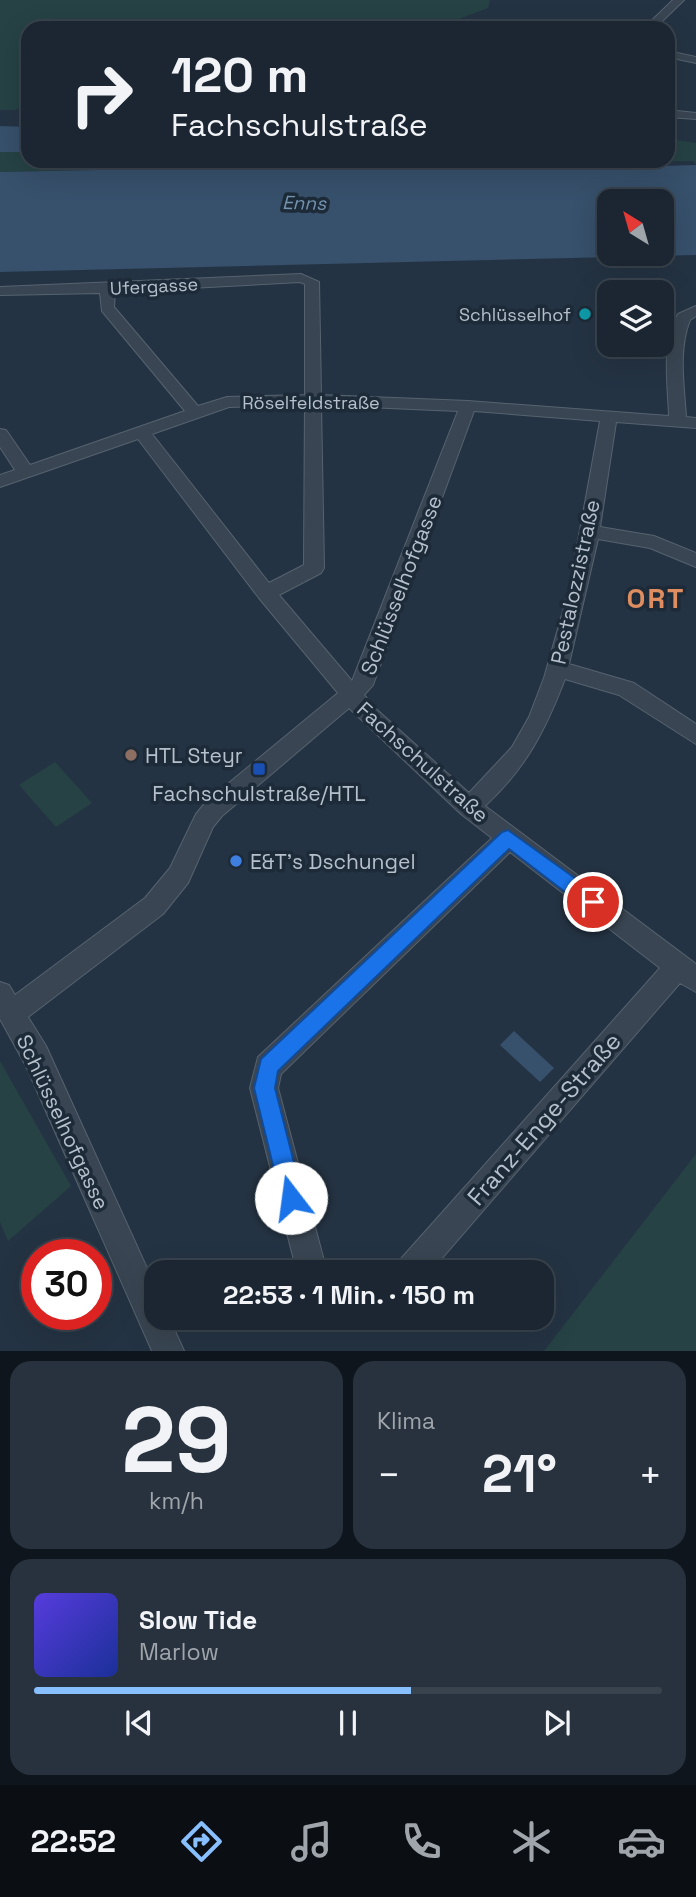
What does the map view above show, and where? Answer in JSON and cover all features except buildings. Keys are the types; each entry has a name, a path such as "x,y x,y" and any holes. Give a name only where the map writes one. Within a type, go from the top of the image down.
{"street":[{"path":"656,21 679,0"},
{"path":"675,56 696,60"},
{"path":"675,114 696,116"},
{"name":"Ufergasse","path":"0,291 108,289 307,279 312,282 312,400"},
{"path":"108,289 107,308 195,413"},
{"path":"678,422 676,364 679,327 683,317 696,310"},
{"path":"266,593 314,568 312,400"},
{"name":"Röselfeldstraße","path":"0,481 228,402 312,400 468,406"},
{"path":"468,406 696,423"},
{"name":"Schlüsselhofgasse","path":"168,1351 36,1056 6,1003 154,906 179,875 204,821 214,809 350,696 368,675 468,406"},
{"name":"Pestalozzistraße","path":"469,807 519,756 535,729 558,669 573,614 609,415"},
{"name":"Fachschulstraße","path":"142,433 350,696 469,807 687,973"},
{"path":"0,435 26,472"},
{"path":"588,531 654,542 696,560"},
{"path":"558,669 626,689 696,735"},
{"path":"309,1260 264,1088 268,1067 508,838"},
{"name":"Franz-Enge-Straße","path":"421,1260 687,973"}],"green space":[{"path":"0,0 490,0 488,8 454,21 21,21 21,105 16,110 0,110"},
{"path":"675,140 696,143 696,164 693,161 675,161"},
{"path":"0,152 21,152 21,168 416,170 144,169 0,172"},
{"path":"55,762 92,803 56,827 19,785"},
{"path":"0,1061 71,1186 8,1241 0,1222"},
{"path":"696,1154 696,1351 544,1351"}],"water":[{"path":"0,126 21,127 21,152 0,152"},
{"name":"Enns","path":"696,165 696,255 674,256 674,189 597,189 597,257 0,272 0,172 144,169 675,168 675,166"},
{"path":"514,1031 554,1068 540,1082 500,1045"}],"place":[{"name":"Schlüsselhof","path":"585,314"},
{"name":"HTL Steyr","path":"131,755"},
{"name":"Fachschulstraße/HTL","path":"259,769"},
{"name":"E&T's Dschungel","path":"236,861"}],"district":[{"name":"ORT","path":"656,598"}],"route":[{"path":"291,1198 264,1088 268,1067 278,1056 508,838 593,902"}]}
